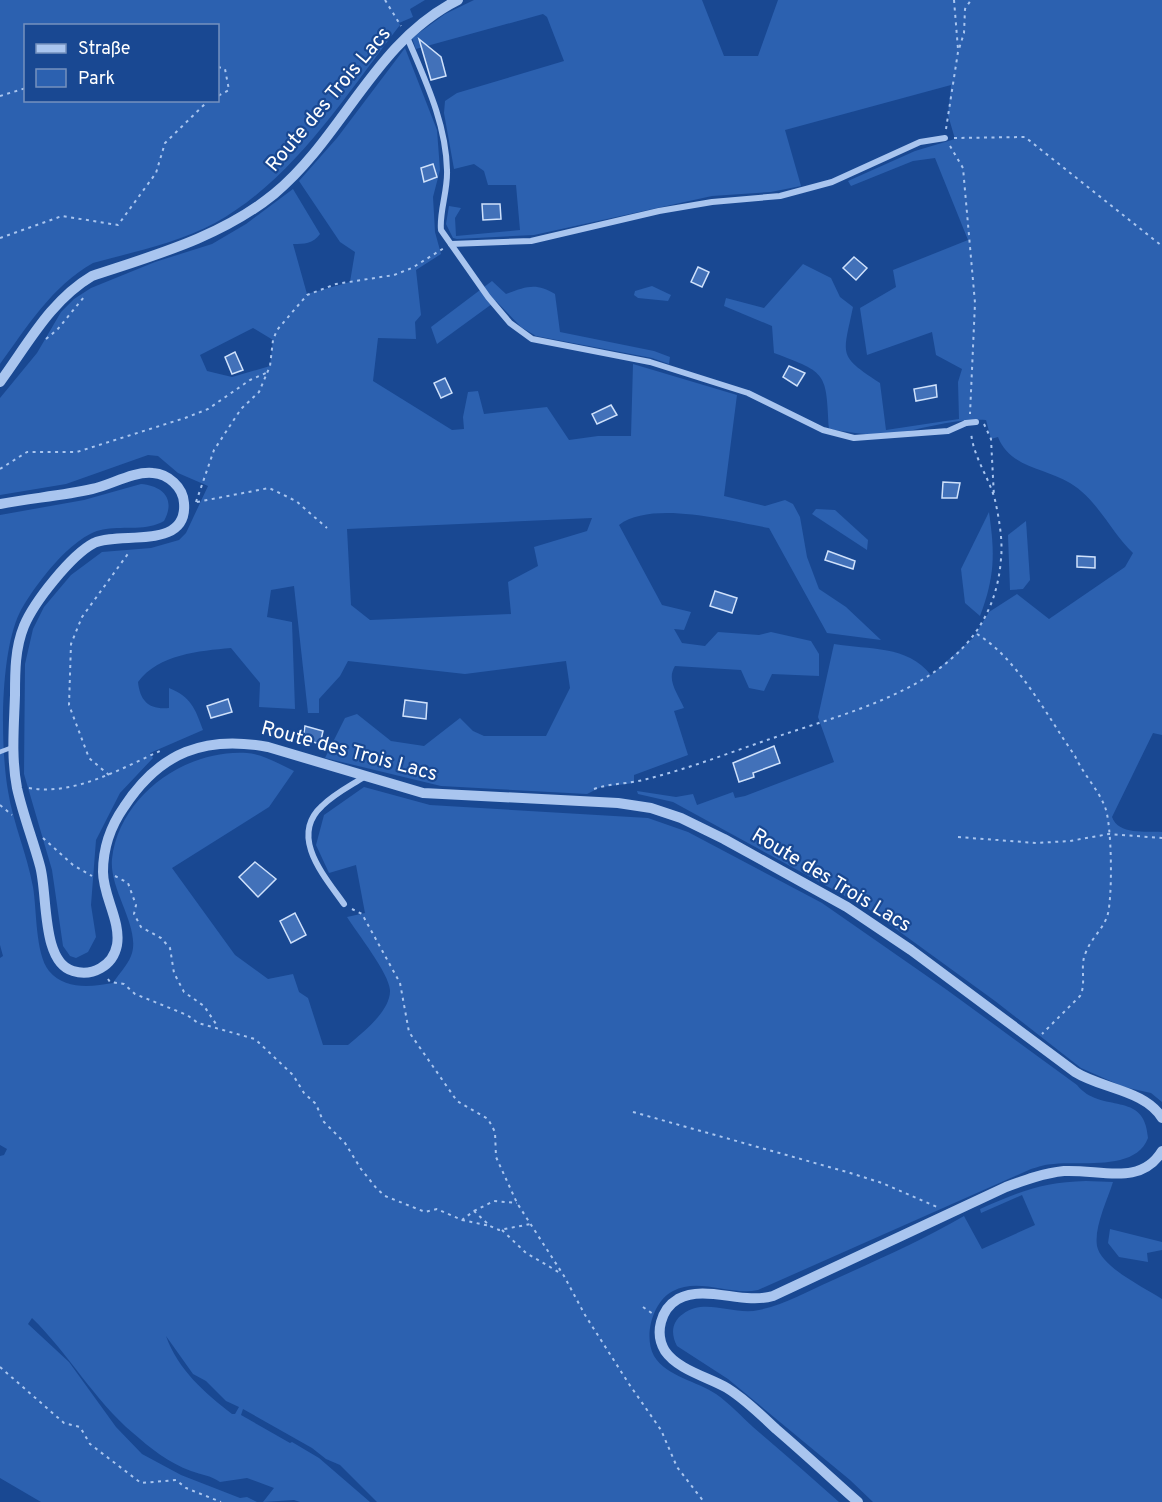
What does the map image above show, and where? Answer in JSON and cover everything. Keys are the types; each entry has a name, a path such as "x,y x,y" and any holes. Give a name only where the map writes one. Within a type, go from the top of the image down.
{"street":[{"name":"Route des Trois Lacs","path":"0,382 51,309 78,284 92,276 197,240 222,229 274,194 325,138 374,71 406,35 441,9 458,0"},
{"path":"406,35 434,103 442,134 448,185 441,224 445,237 488,297 510,323 532,339 650,362 770,401 823,430 854,438 936,432 976,422"},
{"path":"451,244 531,241 659,211 712,202 780,196 832,182 920,142 945,138"},
{"path":"0,504 97,488 145,473 160,474 172,480 179,488 184,503 183,513 178,523 169,531 140,537 110,538 85,548 71,561 30,613 22,629 17,656 14,747 17,786 43,876 53,954 61,965 74,972 88,973 102,968"},
{"name":"Route des Trois Lacs","path":"102,968 112,957 118,939 103,876 106,842 128,801 143,780 159,766 192,749 219,743 246,743 406,789 444,796 618,803 651,808 688,821 847,907 884,931 1034,1044 1088,1080 1145,1101 1162,1118"},
{"path":"344,904 313,860 309,846 309,833 321,806 364,777"},
{"path":"858,1502 735,1393 679,1364 669,1355 659,1335 661,1320 671,1304 683,1297 711,1295 755,1300 773,1296 1006,1187 1050,1173 1141,1171 1149,1167 1162,1151"}],"lane":[{"path":"0,752 14,747"}],"path":[{"path":"385,0 406,35"},
{"path":"954,0 958,52"},
{"path":"971,0 965,9 964,33 958,52 945,138 963,168 975,303 969,412 971,435 973,446 995,499"},
{"path":"219,67 225,69 229,90 219,95"},
{"path":"0,96 24,89"},
{"path":"0,238 62,216 118,225 156,173 165,143 206,102"},
{"path":"945,138 1025,137 1162,246"},
{"path":"327,528 296,501 269,488 196,502 214,450 241,409 259,392 267,373 277,330 307,295 336,284 394,275 412,268 451,244"},
{"path":"26,346 52,335 86,294"},
{"path":"0,469 27,452 78,452 208,410 250,380 267,373"},
{"path":"581,801 596,789 650,779 896,694 941,668 977,634 988,612 1000,566 1001,547 991,435 986,425 976,422"},
{"path":"109,775 89,758 69,705 70,644 82,617 140,537"},
{"path":"977,634 992,643 1011,663 1075,756 1105,807 1109,834 1109,909 1102,927 1086,951 1082,969 1083,990 1034,1044"},
{"path":"17,786 39,790 85,783 109,775 161,751"},
{"path":"28,827 52,844 73,866 88,875 112,874 128,882 136,905 134,914 141,927 161,938 170,948 174,973 184,992 204,1006 218,1027"},
{"path":"958,837 1036,843 1070,842 1109,834 1162,838"},
{"path":"344,904 362,914 400,983 409,1032 457,1101 488,1119 495,1131 496,1157 517,1203 564,1276 585,1316 661,1430 677,1467 704,1502"},
{"path":"102,968 110,982 124,984 135,994 188,1015 198,1023 255,1039 293,1076 304,1093 316,1104 323,1121 345,1143 361,1169 385,1196 425,1212 437,1209 462,1220 502,1230 526,1253 564,1276"},
{"path":"633,1112 882,1183 950,1213"},
{"path":"462,1220 494,1201 517,1203"},
{"path":"474,1211 490,1226"},
{"path":"502,1230 531,1224"},
{"path":"0,1367 64,1423 80,1427 90,1444 141,1483 176,1480 186,1488 221,1502"}],"green space":[{"path":"0,0 425,0 410,9 413,17 399,23 400,25 338,107 294,160 270,183 243,205 201,230 155,246 93,263 65,283 30,322 0,364"},
{"path":"474,0 702,0 724,56 758,56 778,0 1162,0 1162,735 1153,733 1112,817 1115,823 1126,829 1162,832 1162,1102 1151,1093 1124,1087 1081,1068 995,1001 867,908 673,802 638,794 637,791 676,797 693,794 697,805 733,792 735,798 745,796 834,762 818,717 834,644 887,650 911,658 931,675 973,638 989,612 1017,594 1049,619 1125,567 1133,553 1080,490 1060,478 1019,461 1004,447 998,437 991,439 986,420 962,421 882,434 829,429 827,396 821,378 805,365 774,353 772,326 724,306 726,298 764,308 803,264 831,278 840,297 853,307 847,336 847,353 856,366 880,383 886,430 959,419 958,382 962,369 936,355 932,332 867,355 860,308 896,287 893,270 968,240 935,158 913,161 851,186 848,181 915,151 955,139 948,115 951,85 785,130 801,186 771,192 712,196 534,235 457,239 453,238 446,224 449,206 461,208 455,218 456,236 520,230 516,185 488,185 484,171 474,164 454,169 444,113 445,101 457,93 564,61 547,17 543,14 416,49 412,38 445,14"},
{"path":"405,48 437,130 440,170 433,197 435,232 441,254 416,270 421,315 415,322 416,339 378,338 373,381 452,430 464,429 463,417 468,392 478,391 484,414 547,407 569,440 598,436 631,436 633,364 737,395 724,496 765,506 785,500 793,504 800,517 807,557 819,589 846,607 881,640 827,633 769,528 691,514 651,514 633,518 619,525 662,605 691,612 684,630 674,629 682,643 705,646 718,632 759,635 771,632 811,641 819,654 819,676 772,674 764,691 749,688 741,670 675,666 672,682 684,708 674,711 688,755 634,775 634,783 601,787 587,794 441,786 325,758 345,718 357,714 391,741 424,746 460,718 473,731 484,736 546,736 570,688 566,661 465,674 348,661 340,676 319,699 319,713 308,713 294,586 271,590 267,617 292,622 295,709 259,707 260,683 231,648 193,653 168,660 157,665 138,682 143,699 151,706 169,708 169,688 182,695 195,709 203,730 150,753 153,758 120,793 96,840 91,905 96,937 88,952 76,958 70,956 63,946 52,870 24,774 25,664 33,629 44,607 71,575 102,552 151,548 179,540 186,533 208,486 178,473 158,456 148,455 66,484 0,495 0,398 37,353 61,312 74,299 91,288 155,262 212,244 246,224 293,189 320,234 311,242 293,244 307,294 350,282 355,252 340,242 299,181 337,138","holes":["253,328 273,340 270,366 232,377 207,371 200,355","592,518 587,531 534,547 538,566 508,582 511,614 370,620 351,605 347,529"]},
{"path":"492,281 506,294 519,289 536,287 555,294 560,332 654,351 670,357 669,364 652,358 536,336 521,327 496,301 437,344 431,327"},
{"path":"652,286 671,295 668,301 638,298 634,295 635,291"},
{"path":"141,484 161,491 168,500 169,506 164,521 157,524 106,529 81,539 69,549 35,588 20,612 13,629 5,674 3,725 5,772 13,815 33,887 41,954 44,963 55,977 79,986 113,983 131,956 132,934 115,884 112,859 117,836 127,815 141,797 179,768 201,759 224,754 247,753 265,757 294,771 269,807 172,868 235,955 268,979 293,974 299,992 308,998 323,1045 348,1045 375,1021 389,998 390,990 384,974 347,917 365,913 356,865 329,873 316,845 324,815 364,787 430,805 648,818 688,832 822,903 947,990 1087,1094 1131,1108 1139,1113 1145,1123 1148,1138 1142,1148 1132,1156 1107,1162 1051,1164 1031,1169 758,1290 737,1291 704,1286 683,1287 673,1291 660,1303 652,1320 650,1339 654,1356 660,1363 674,1374 708,1389 721,1398 839,1502 377,1502 340,1465 326,1459 312,1448 243,1409 241,1415 319,1458 370,1502 300,1502 294,1500 263,1502 274,1488 247,1478 220,1482 175,1464 146,1444 106,1406 58,1347 32,1318 28,1324 69,1362 116,1427 142,1454 181,1475 240,1498 247,1497 257,1502 41,1502 0,1478 0,1156 4,1155 7,1149 0,1145 0,958 3,956 0,945 0,515 84,500","holes":["166,1336 193,1374 206,1381 226,1401 239,1407 235,1414 222,1406 193,1380 178,1360"]},
{"path":"816,509 835,510 868,540 867,550 812,514"},
{"path":"989,512 992,540 991,577 980,616 965,603 961,569"},
{"path":"1026,521 1030,580 1023,589 1010,590 1008,535"},
{"path":"1113,1182 1097,1231 1097,1246 1100,1254 1115,1269 1162,1299 1162,1502 873,1502 850,1480 728,1379 677,1346 675,1342 673,1329 676,1321 692,1309 710,1307 749,1311 778,1305 899,1250 964,1216 982,1249 1035,1225 1022,1195 981,1213 980,1209 1031,1189 1057,1183"},
{"path":"1110,1229 1162,1242 1162,1250 1147,1253 1148,1262 1119,1257 1108,1243"}],"building":[{"path":"419,39 441,57 446,76 431,80"},
{"path":"433,164 437,177 424,182 421,168"},
{"path":"482,204 500,204 501,219 483,220"},
{"path":"854,257 867,268 856,280 843,268"},
{"path":"698,267 709,272 702,287 691,282"},
{"path":"235,352 243,370 232,374 225,357"},
{"path":"789,366 805,373 797,386 783,377"},
{"path":"445,378 452,393 441,398 434,383"},
{"path":"936,385 937,397 916,401 914,389"},
{"path":"611,405 617,415 597,424 592,414"},
{"path":"943,482 960,483 957,498 942,498"},
{"path":"828,551 855,561 853,569 825,560"},
{"path":"1077,556 1095,557 1095,568 1077,567"},
{"path":"715,591 737,598 732,613 710,606"},
{"path":"228,699 232,712 211,718 207,706"},
{"path":"405,700 427,703 426,719 403,716"},
{"path":"305,726 323,731 320,744 303,739"},
{"path":"774,746 780,763 753,773 754,777 739,782 733,763"},
{"path":"255,862 276,879 258,897 239,877"},
{"path":"295,913 306,935 291,943 280,921"}]}
